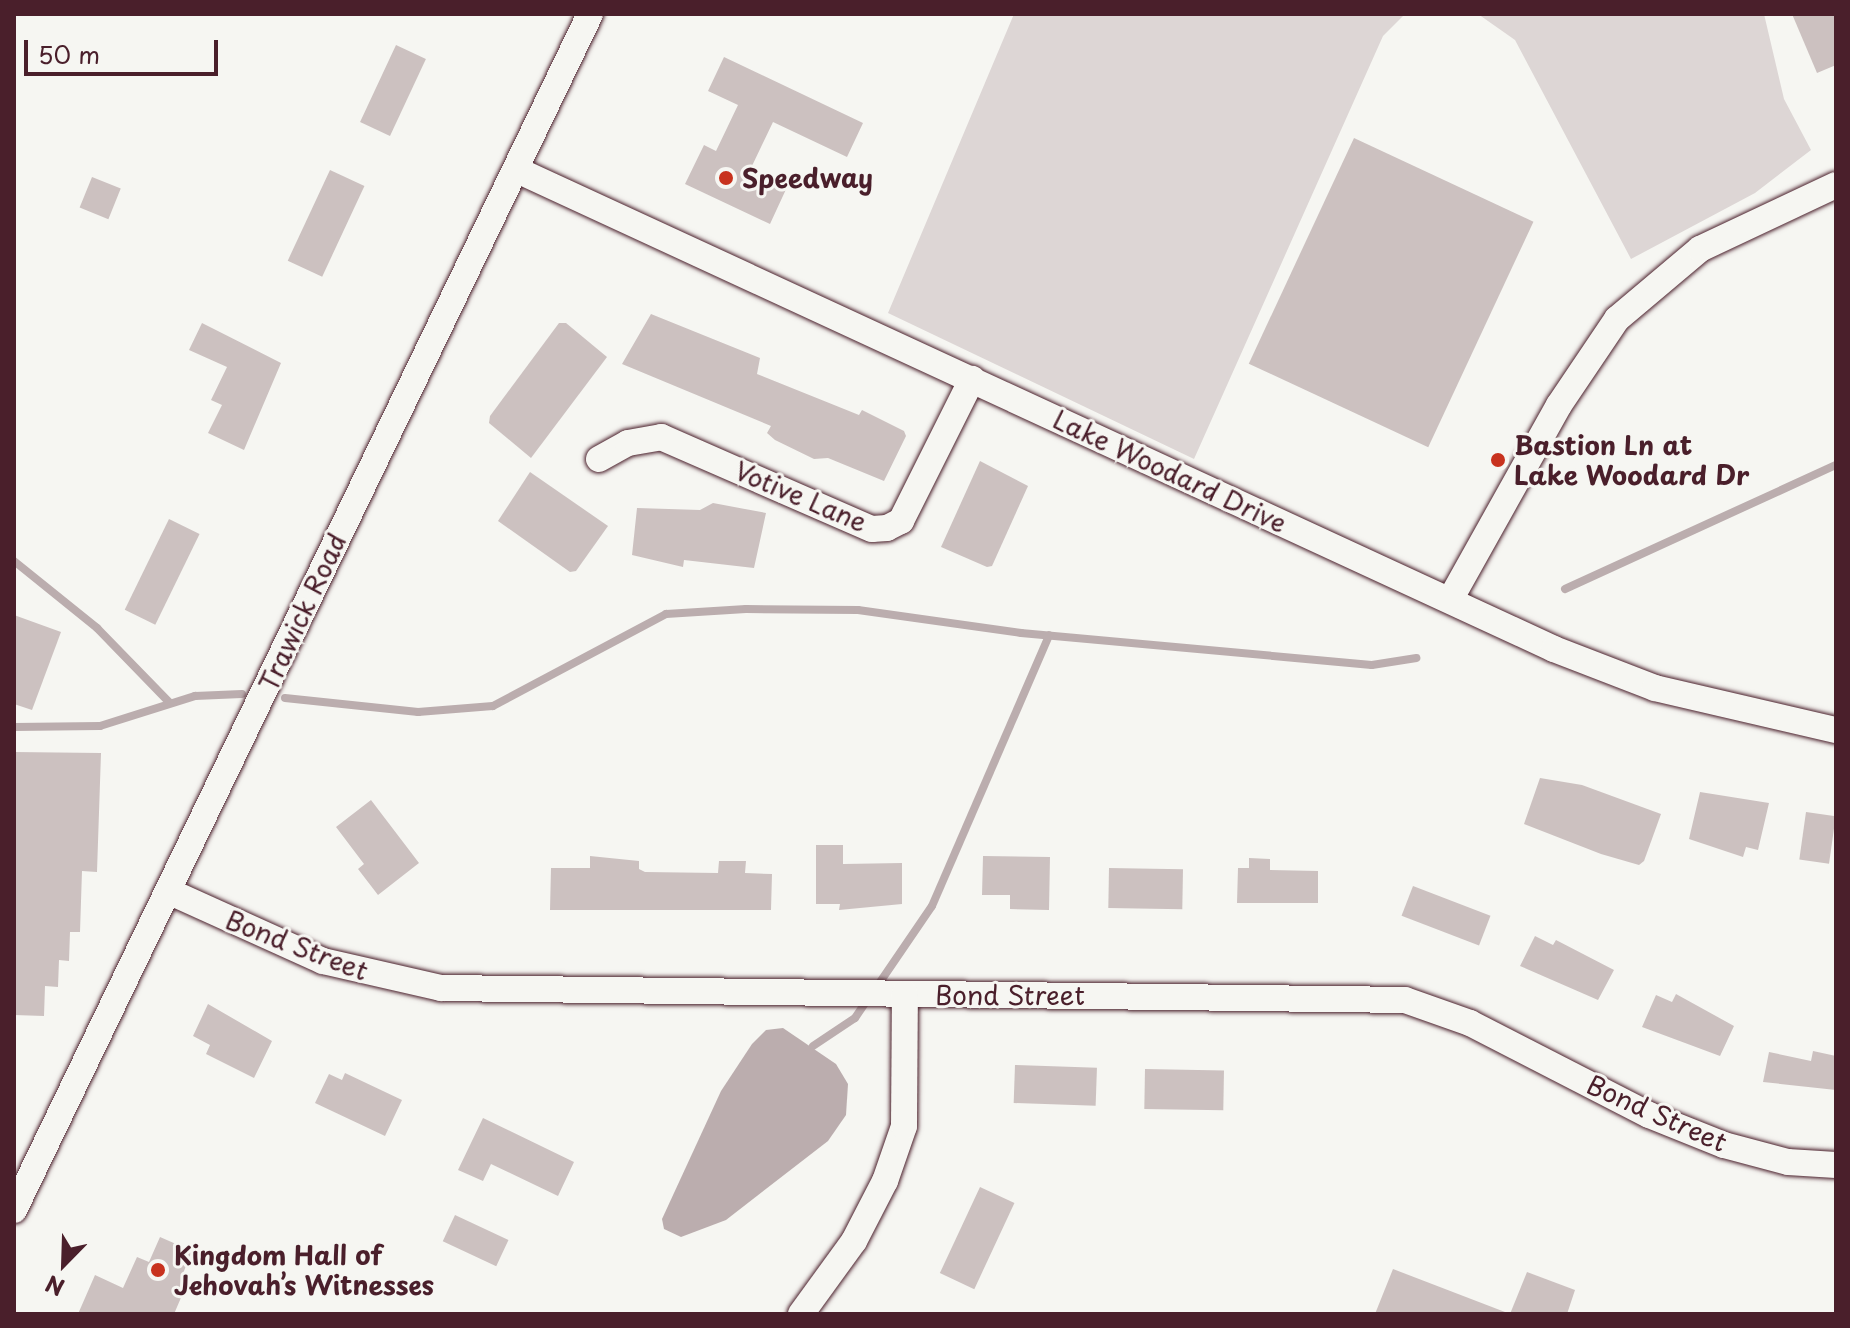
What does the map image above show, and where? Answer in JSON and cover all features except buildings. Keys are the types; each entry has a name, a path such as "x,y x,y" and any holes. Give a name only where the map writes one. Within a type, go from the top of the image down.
{"street":[{"name":"Trawick Road","path":"14,1210 590,14"},
{"name":"Lake Woodard Drive","path":"517,170 1450,600 1655,688 1836,730"},
{"path":"1450,600 1559,405 1617,319 1700,249 1836,185"},
{"name":"Votive Lane","path":"599,459 628,443 661,437 872,529 887,528 901,521 972,379"},
{"name":"Bond Street","path":"168,891 323,961 441,988 1405,1000 1470,1023 1649,1115 1724,1145 1788,1162 1836,1165"},
{"path":"801,1314 854,1241 885,1181 904,1126 905,994"}],"shaded area":[{"path":"1014,14 1405,14 1383,36 1194,459 888,313"},
{"path":"1478,14 1764,14 1784,99 1811,150 1755,193 1631,259 1515,40"},
{"path":"783,1028 836,1064 848,1084 846,1115 828,1141 726,1220 681,1237 664,1229 662,1219 721,1091 752,1044 766,1030"}],"waterway":[{"path":"1565,589 1836,465"},
{"path":"14,561 97,628 169,702"},
{"path":"285,698 418,712 493,706 666,614 746,609 858,610 1021,633 1372,665 1416,658"},
{"path":"876,988 932,906 1049,635"},
{"path":"14,727 100,726 195,696 242,694"},
{"path":"813,1046 855,1018 868,999"}],"place":[{"name":"Speedway","path":"726,178"},
{"name":"Bastion Ln at Lake Woodard Dr","path":"1498,460"},
{"name":"Kingdom Hall of Jehovah’s Witnesses","path":"158,1270"}]}
